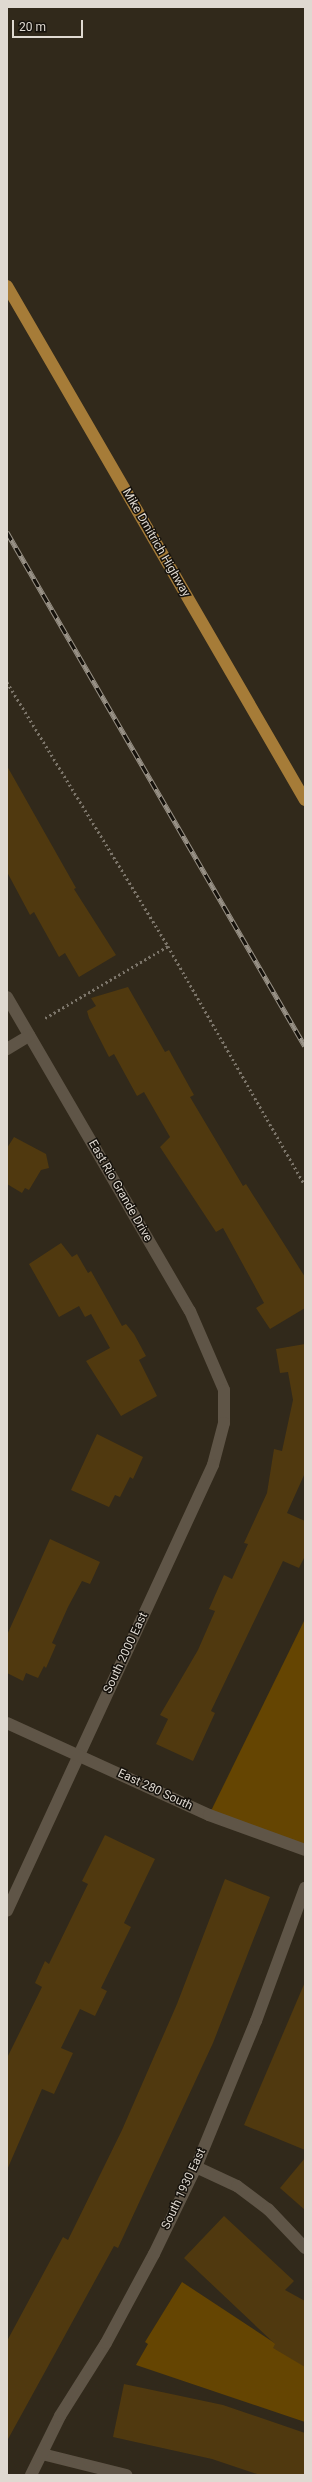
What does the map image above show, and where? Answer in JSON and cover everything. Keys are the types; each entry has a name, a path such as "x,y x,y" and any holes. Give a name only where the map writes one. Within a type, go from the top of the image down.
{"highway":[{"name":"Mike Dmitrich Highway","path":"7,286 305,800"}],"street":[{"name":"East Rio Grande Drive","path":"7,997 190,1311 224,1390"},
{"path":"7,1049 29,1036"},
{"name":"South 2000 East","path":"7,1911 213,1465 224,1423 224,1390"},
{"name":"East 280 South","path":"7,1723 209,1815 305,1850"},
{"name":"South 1930 East","path":"31,2475 60,2416 106,2343 154,2254 196,2167 262,2006 305,1888"},
{"path":"196,2167 237,2186 268,2210 305,2248"},
{"path":"42,2454 126,2475"}],"path":[{"path":"7,682 168,946 305,1185"},
{"path":"45,1018 168,946"}],"shaded area":[{"path":"305,1619 305,1850 209,1815"},
{"path":"182,2282 305,2363 305,2422 136,2365 148,2344 145,2342"}],"building":[{"path":"7,766 76,888 74,889 116,955 79,977 65,953 59,957 34,912 30,915 7,872"},
{"path":"128,987 165,1052 169,1050 194,1095 190,1097 243,1186 246,1184 305,1277 305,1308 270,1329 256,1308 264,1303 223,1228 216,1232 160,1147 170,1137 144,1092 137,1096 114,1054 109,1057 89,1018 87,1011 96,1006 91,998"},
{"path":"14,1137 46,1154 49,1168 41,1170 29,1190 25,1188 22,1193 7,1184 7,1148"},
{"path":"61,1243 72,1257 77,1254 88,1273 91,1271 122,1326 126,1324 134,1334 146,1356 139,1360 157,1396 121,1416 86,1361 110,1348 91,1314 85,1317 79,1306 59,1317 29,1264"},
{"path":"305,1344 305,1473 287,1513 305,1521 305,1556 299,1568 283,1561 211,1711 215,1713 193,1761 156,1744 168,1719 160,1715 198,1650 215,1611 209,1609 224,1575 232,1579 248,1544 244,1543 267,1493 274,1449 282,1451 293,1400 288,1372 280,1373 276,1349"},
{"path":"97,1434 143,1457 133,1479 130,1477 120,1497 115,1495 109,1507 71,1490"},
{"path":"50,1539 100,1562 90,1584 82,1581 68,1607 52,1643 56,1645 46,1668 44,1666 38,1678 26,1673 23,1681 7,1673 7,1635"},
{"path":"105,1835 155,1859 124,1923 131,1927 101,1988 107,1991 95,2016 80,2009 61,2048 73,2053 54,2094 42,2089 7,2170 7,2058 42,1987 35,1983 45,1961 49,1964 88,1884 82,1881"},
{"path":"225,1879 270,1897 213,2043 118,2248 114,2246 7,2441 7,2341 63,2237 68,2240 122,2130 177,2004"},
{"path":"305,1982 305,2150 244,2125"},
{"path":"305,2158 305,2210 280,2188"},
{"path":"224,2216 294,2281 285,2290 305,2301 305,2367 273,2348 275,2344 184,2258"},
{"path":"124,2384 223,2405 305,2433 305,2475 260,2475 212,2459 113,2437"}],"railway":[{"path":"7,532 305,1046"}]}
